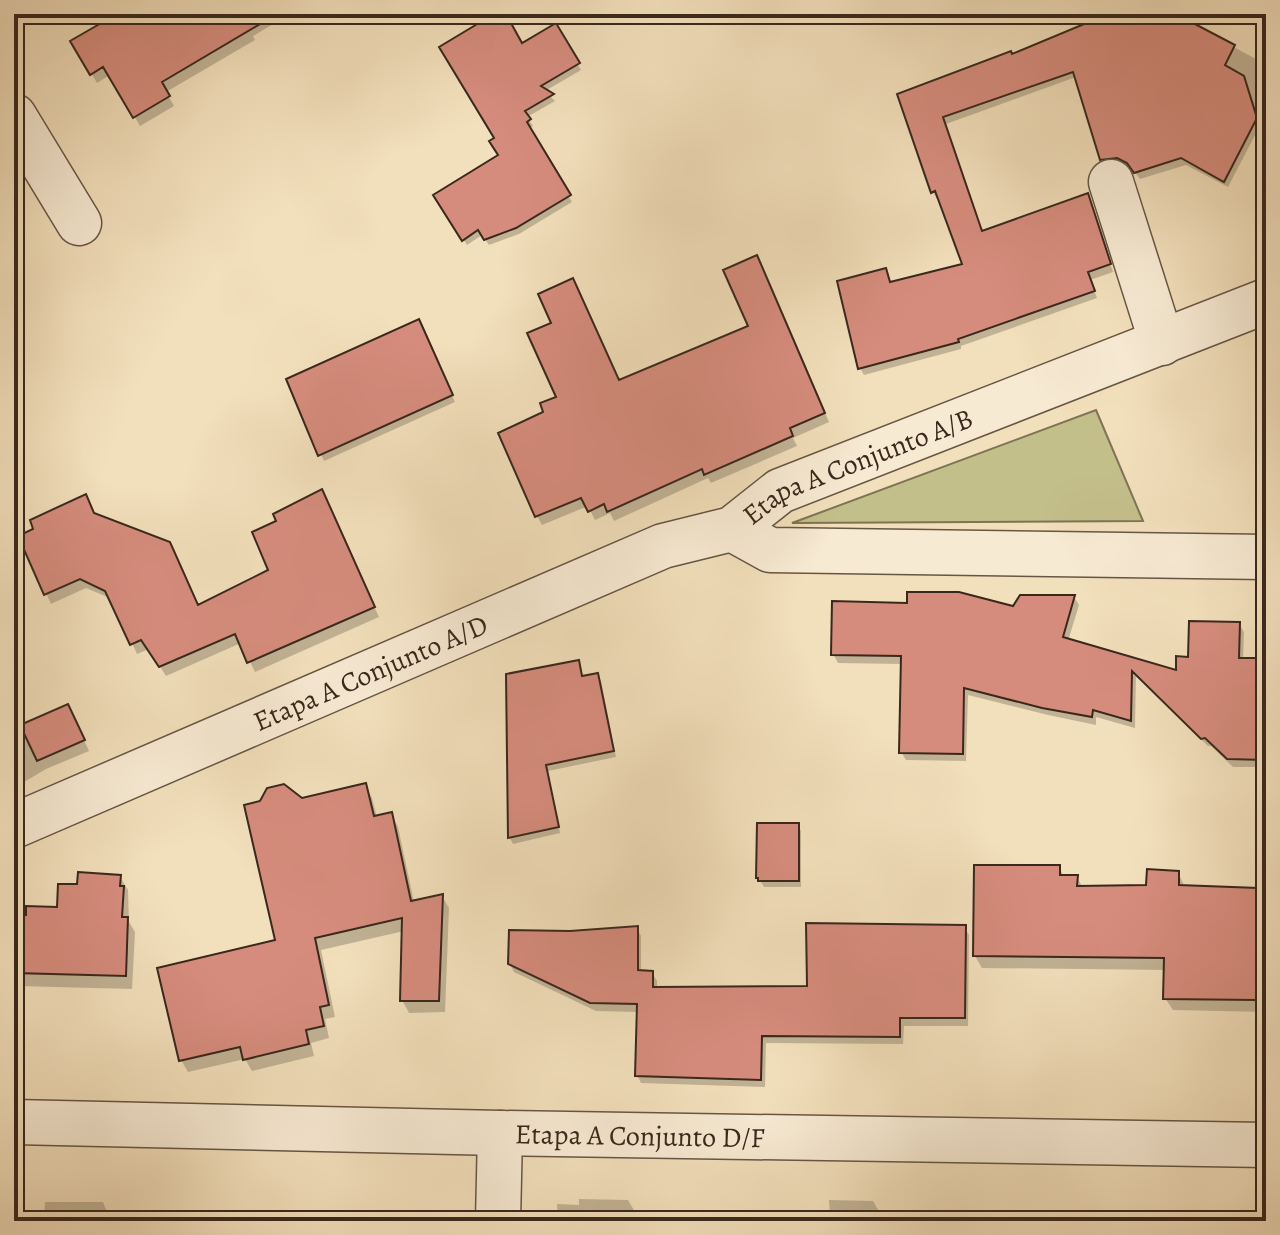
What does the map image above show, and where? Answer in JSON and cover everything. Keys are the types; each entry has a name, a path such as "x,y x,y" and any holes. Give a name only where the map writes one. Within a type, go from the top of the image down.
{"street":[{"path":"14,116 79,223"},
{"path":"1111,182 1162,343"},
{"name":"Etapa A Conjunto A/B","path":"1266,301 780,491 732,529 770,550 1266,557"},
{"name":"Etapa A Conjunto A/D","path":"14,826 663,546 732,529"},
{"name":"Etapa A Conjunto D/F","path":"14,1122 1266,1145"},
{"path":"498,1221 500,1133"}],"shaded area":[{"path":"1096,410 1143,521 792,523"}],"building":[{"path":"117,14 277,14 162,82 170,96 133,118 103,67 90,75 70,41"},
{"path":"494,14 506,14 522,43 556,23 580,63 541,86 554,94 525,111 531,119 527,122 571,195 516,228 484,240 478,230 462,241 433,195 498,155 489,141 494,138 439,47"},
{"path":"1108,14 1176,14 1235,45 1225,65 1244,76 1257,118 1224,182 1181,158 1134,173 1127,163 1117,158 1100,160 1073,72 943,117 982,231 1088,193 1111,264 1088,272 1095,291 958,339 959,342 858,369 837,281 886,268 890,282 962,264 935,191 931,193 897,94 1011,51 1012,54"},
{"path":"757,255 825,413 790,428 793,436 704,475 702,469 607,512 604,504 588,512 581,498 535,517 498,433 543,412 540,403 556,397 527,333 551,323 538,294 573,278 619,380 748,326 723,270"},
{"path":"419,319 453,395 318,456 286,379"},
{"path":"322,489 375,607 247,663 235,634 159,667 141,640 130,645 105,591 80,579 44,595 18,536 33,529 30,520 86,494 94,513 170,542 198,605 268,570 252,532 276,521 273,514"},
{"path":"907,592 959,592 1013,606 1020,595 1075,595 1063,637 1176,670 1176,656 1188,657 1189,621 1240,622 1239,658 1266,658 1266,760 1227,759 1205,738 1201,739 1132,671 1131,721 1093,710 1092,717 1042,708 964,688 963,754 899,753 901,656 831,655 832,601 907,603"},
{"path":"579,660 582,676 598,673 614,751 546,765 559,827 508,838 506,674"},
{"path":"68,704 85,740 37,761 20,725"},
{"path":"366,783 374,816 392,812 411,901 443,894 439,1001 400,1001 402,918 315,938 329,1005 320,1007 324,1026 306,1030 309,1044 243,1060 240,1047 179,1061 157,968 275,940 244,805 260,801 267,788 284,784 302,798"},
{"path":"757,823 799,823 799,881 758,881"},
{"path":"974,865 1060,865 1060,875 1078,875 1077,886 1146,885 1147,869 1179,871 1179,885 1258,888 1258,894 1266,894 1266,957 1261,957 1261,991 1256,990 1256,1000 1163,999 1164,958 973,956"},
{"path":"78,872 121,875 120,886 124,886 122,917 128,917 126,976 14,973 14,914 26,915 26,906 57,907 58,884 77,884"},
{"path":"806,923 966,925 965,1018 900,1018 900,1037 762,1036 761,1080 635,1076 637,1004 590,1003 508,964 509,930 570,931 638,926 638,970 653,971 653,987 807,986"}]}
